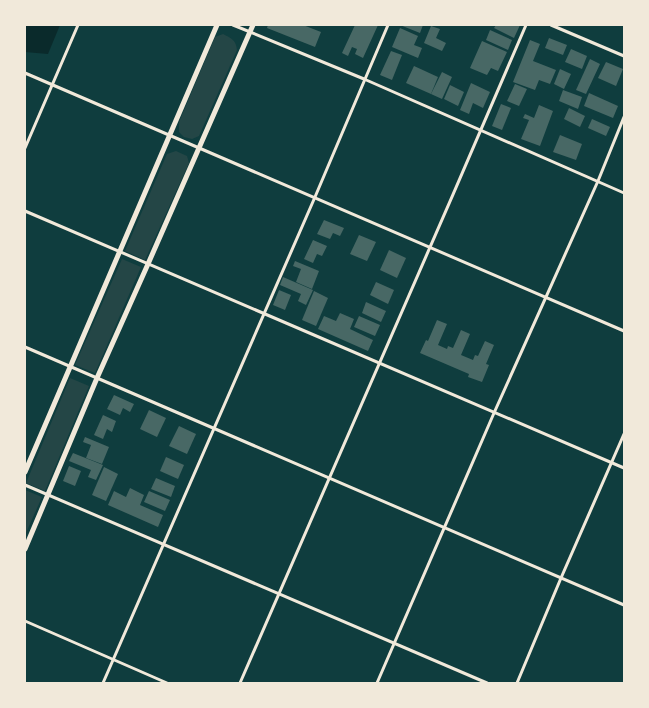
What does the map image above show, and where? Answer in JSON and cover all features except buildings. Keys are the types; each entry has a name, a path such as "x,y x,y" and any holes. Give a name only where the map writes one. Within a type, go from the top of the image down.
{"main road":[{"path":"25,472 217,25"},
{"path":"25,549 97,378 253,25"}],"street":[{"path":"25,148 78,25"},
{"path":"233,25 364,79 624,192"},
{"path":"103,683 388,25"},
{"path":"240,683 431,248 526,25"},
{"path":"551,25 624,56"},
{"path":"25,72 624,331"},
{"path":"377,683 494,413 598,181 624,117"},
{"path":"25,211 624,468"},
{"path":"25,347 624,605"},
{"path":"517,683 624,434"},
{"path":"25,485 487,683"},
{"path":"25,621 167,683"}],"shaded area":[{"path":"25,25 60,25 48,54 25,52"},
{"path":"223,34 233,40 237,50 199,136 192,139 184,137 179,132 179,122 215,37"},
{"path":"176,151 187,156 189,163 145,260 125,251 167,154"},
{"path":"122,259 141,267 95,373 75,365"},
{"path":"70,378 89,386 45,491 26,483"},
{"path":"25,490 42,497 25,535"}]}
